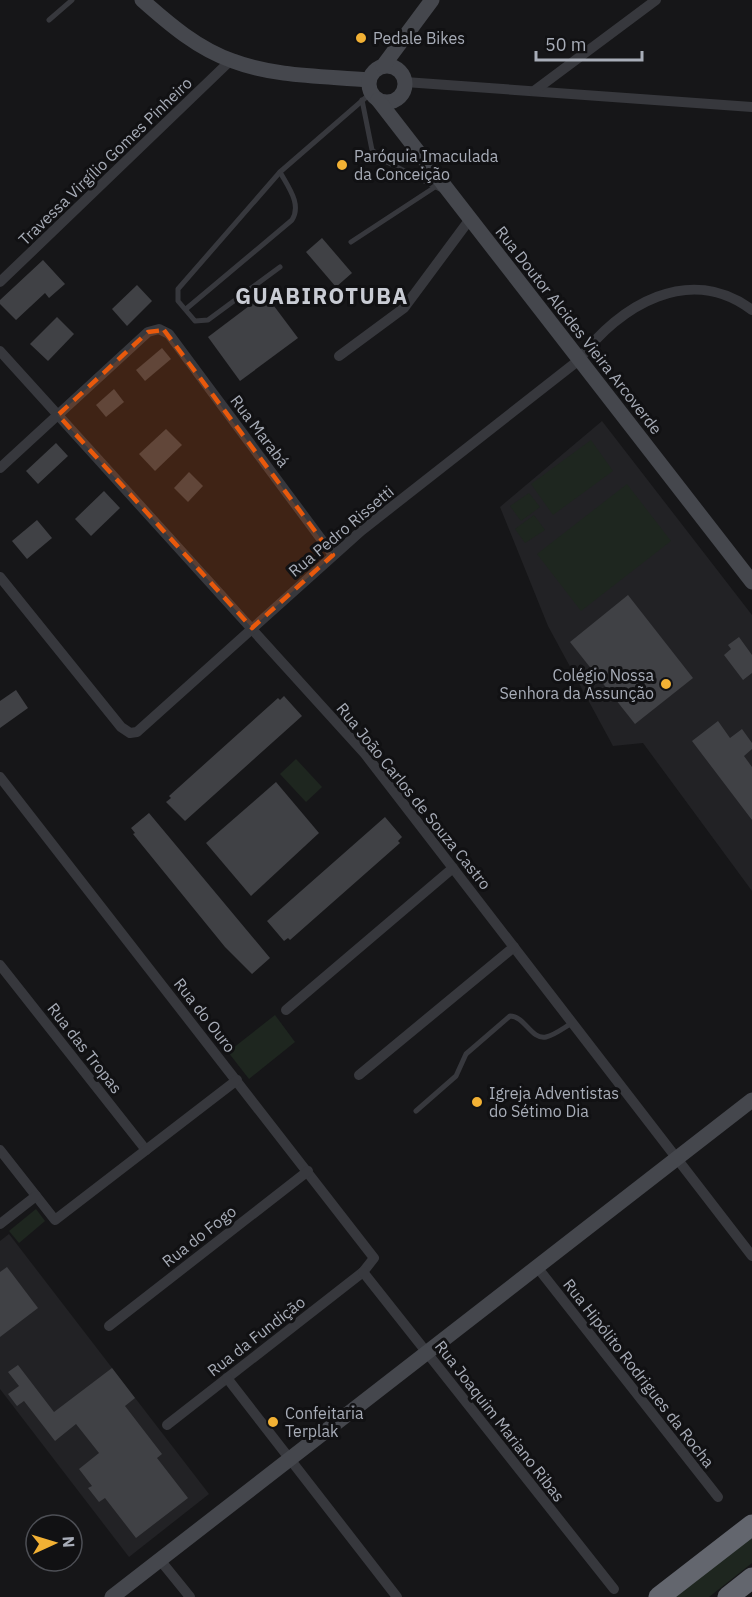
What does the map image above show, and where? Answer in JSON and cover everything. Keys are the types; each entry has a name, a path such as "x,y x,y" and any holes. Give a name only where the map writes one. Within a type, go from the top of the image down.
{"highway":[{"path":"658,1597 752,1525"},
{"path":"729,1596 752,1578"}],"street":[{"path":"142,0 192,40 230,61 370,93 389,102 399,97 405,82"},
{"path":"370,93 374,71 383,66 432,0"},
{"path":"534,91 656,0"},
{"name":"Travessa Virgílio Gomes Pinheiro","path":"0,282 230,61"},
{"path":"383,66 395,67 405,82"},
{"path":"405,82 752,107"},
{"name":"Rua Doutor Alcides Vieira Arcoverde","path":"370,93 752,582"},
{"path":"339,356 404,308 470,219"},
{"name":"Rua Pedro Rissetti","path":"0,577 121,727 130,733 140,730 333,555 579,360 594,341 636,308 666,292 691,289 716,291 728,295 752,310"},
{"name":"Rua Marabá","path":"58,415 148,332 159,329 169,334 333,555"},
{"name":"Rua João Carlos de Souza Castro","path":"0,351 365,754 752,1256"},
{"path":"0,468 58,415"},
{"name":"Rua do Ouro","path":"0,777 372,1253 373,1263 363,1272"},
{"path":"286,1010 453,868"},
{"path":"359,1075 514,947"},
{"name":"Rua das Tropas","path":"0,965 146,1150"},
{"path":"0,1150 55,1220 237,1080"},
{"path":"112,1597 752,1100"},
{"name":"Rua do Fogo","path":"109,1326 308,1171"},
{"path":"0,1224 36,1196"},
{"name":"Rua Hipólito Rodrigues da Rocha","path":"537,1267 718,1497"},
{"name":"Rua Joaquim Mariano Ribas","path":"363,1272 614,1589"},
{"name":"Rua da Fundição","path":"168,1425 363,1272"},
{"path":"227,1378 398,1597"},
{"path":"160,1560 190,1597"}],"lane":[{"path":"49,20 72,0"},
{"path":"280,267 208,320 195,321 178,301 178,289 280,172 370,93"},
{"path":"370,93 372,150 387,162 450,193"},
{"path":"186,309 292,220 297,212 296,203 280,172"},
{"path":"351,242 435,187"},
{"path":"416,1111 456,1076 466,1054 510,1017 517,1017 538,1036 545,1037 572,1023"}],"highlighted area":[{"path":"164,330 333,555 252,628 58,415 148,332"}],"shaded area":[{"name":"Colégio Nossa Senhora da Assunção","path":"602,421 752,615 752,891 643,743 613,746 548,626 500,507"},
{"path":"591,440 613,471 553,515 531,484"},
{"path":"627,484 671,541 581,611 537,554"},
{"path":"529,493 540,507 521,521 510,506"},
{"path":"534,515 545,530 525,543 515,529"},
{"path":"296,759 322,787 306,802 280,774"},
{"path":"275,1015 295,1042 249,1079 228,1052"},
{"path":"36,1209 45,1221 19,1243 9,1231"},
{"path":"9,1234 209,1494 129,1557 0,1389 0,1241"},
{"path":"752,1536 752,1563 709,1597 674,1597"}],"building":[{"path":"322,238 352,273 336,287 306,252"},
{"path":"43,260 65,284 49,298 45,293 16,320 0,304 0,300"},
{"path":"137,285 152,301 127,326 112,309"},
{"path":"265,294 298,338 240,381 208,337"},
{"path":"57,317 74,334 48,361 30,344"},
{"path":"162,348 171,359 145,381 136,370"},
{"path":"114,389 124,402 106,417 96,405"},
{"path":"166,429 182,445 155,471 139,454"},
{"path":"56,443 68,456 38,484 26,471"},
{"path":"189,472 203,486 188,502 174,488"},
{"path":"104,491 120,508 91,536 75,519"},
{"path":"37,520 52,538 27,559 12,541"},
{"path":"628,595 693,678 635,724 570,642"},
{"path":"739,637 752,655 752,673 743,680 724,655 731,649 728,645"},
{"path":"16,690 28,708 0,728 0,701"},
{"path":"284,696 302,716 185,821 166,802 171,798 169,796 278,698 280,700"},
{"path":"718,721 730,738 742,729 752,743 752,749 744,756 752,767 752,820 692,741"},
{"path":"276,782 319,833 251,896 206,843"},
{"path":"149,813 270,958 252,974 225,947 133,834 135,833 131,828"},
{"path":"385,817 402,837 398,841 400,843 290,940 288,938 284,941 267,921"},
{"path":"7,1267 38,1308 0,1337 0,1272"},
{"path":"18,1365 54,1412 112,1368 135,1398 125,1406 162,1454 157,1458 188,1498 136,1538 105,1498 99,1502 88,1488 92,1486 79,1469 99,1453 76,1424 55,1441 24,1401 17,1406 8,1394 19,1386 8,1372"}],"place":[{"name":"Pedale Bikes","path":"361,38"},
{"name":"Paróquia Imaculada da Conceição","path":"342,165"},
{"name":"Colégio Nossa Senhora da Assunção","path":"666,684"},
{"name":"Igreja Adventistas do Sétimo Dia","path":"477,1102"},
{"name":"Confeitaria Terplak","path":"273,1422"}],"district":[{"name":"GUABIROTUBA","path":"322,296"}]}
